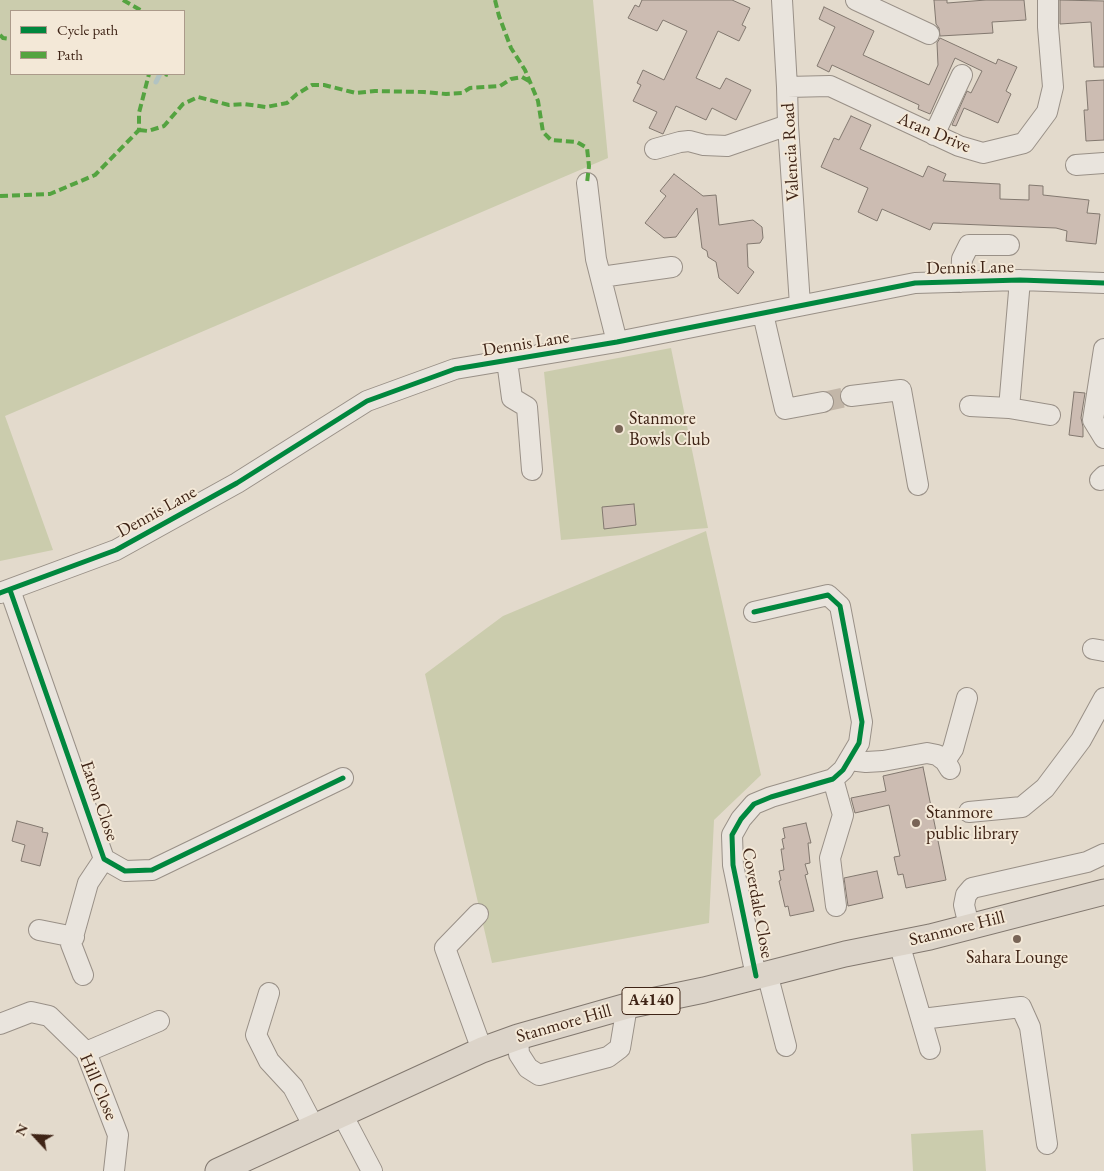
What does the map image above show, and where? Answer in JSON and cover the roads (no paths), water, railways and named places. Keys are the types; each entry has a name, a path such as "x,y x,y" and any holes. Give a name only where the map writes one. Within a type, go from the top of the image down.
{"main road":[{"name":"Stanmore Hill","path":"218,1171 482,1050 518,1037 627,1006 704,990 1104,892"}],"street":[{"name":"Valencia Road","path":"782,0 800,305"},
{"path":"856,0 929,34"},
{"name":"Aran Drive","path":"788,87 830,86 959,146 983,153 1024,143 1047,112 1053,87 1048,27 1048,0"},
{"path":"934,135 962,75"},
{"path":"655,149 689,141 704,145 727,146 788,125"},
{"path":"1076,164 1104,163"},
{"path":"587,183 596,259 617,342"},
{"path":"961,282 962,259 969,245 1009,245"},
{"path":"601,277 672,267"},
{"path":"1009,408 1020,280"},
{"name":"Dennis Lane","path":"5,592 116,550 237,483 367,401 455,369 617,342 915,283 1020,280 1104,283"},
{"path":"763,314 785,409 823,402"},
{"path":"1104,349 1093,420 1104,438"},
{"path":"507,361 512,398 526,407 532,470"},
{"path":"850,396 901,390 918,485"},
{"path":"970,406 1009,408 1050,415"},
{"name":"Eaton Close","path":"5,592 104,859 125,871 152,870 343,778"},
{"path":"754,612 828,595 840,606 862,722 859,743 843,770 833,779 843,815 830,858 836,906"},
{"path":"849,760 866,762 884,761 927,753 937,755 948,765 967,698"},
{"path":"969,812 1022,807 1045,788 1081,740 1095,718 1104,698"},
{"name":"Coverdale Close","path":"786,1046 762,975 733,865 732,835 754,804 771,797 833,779"},
{"path":"969,926 964,905 966,895 972,888 1087,862 1104,854"},
{"path":"83,975 72,944 88,883 104,859"},
{"path":"478,914 445,948 482,1050"},
{"path":"39,930 74,936"},
{"path":"899,943 930,1049"},
{"path":"269,993 256,1035 269,1061 293,1086 314,1127"},
{"path":"518,1037 519,1054 528,1068 539,1075 608,1057 620,1048 627,1006"},
{"path":"922,1019 1021,1007 1030,1027 1047,1144"},
{"name":"Hill Close","path":"0,1024 31,1012 49,1016 86,1052 118,1135 114,1171"},
{"path":"86,1052 159,1021"},
{"path":"342,1114 372,1171"}],"waterway":[{"path":"156,82 160,75"}],"tunnel":[{"path":"823,402 851,396"}],"place":[{"name":"Stanmore Bowls Club","path":"619,429"},
{"name":"Stanmore public library","path":"916,823"},
{"name":"Sahara Lounge","path":"1017,939"}]}
